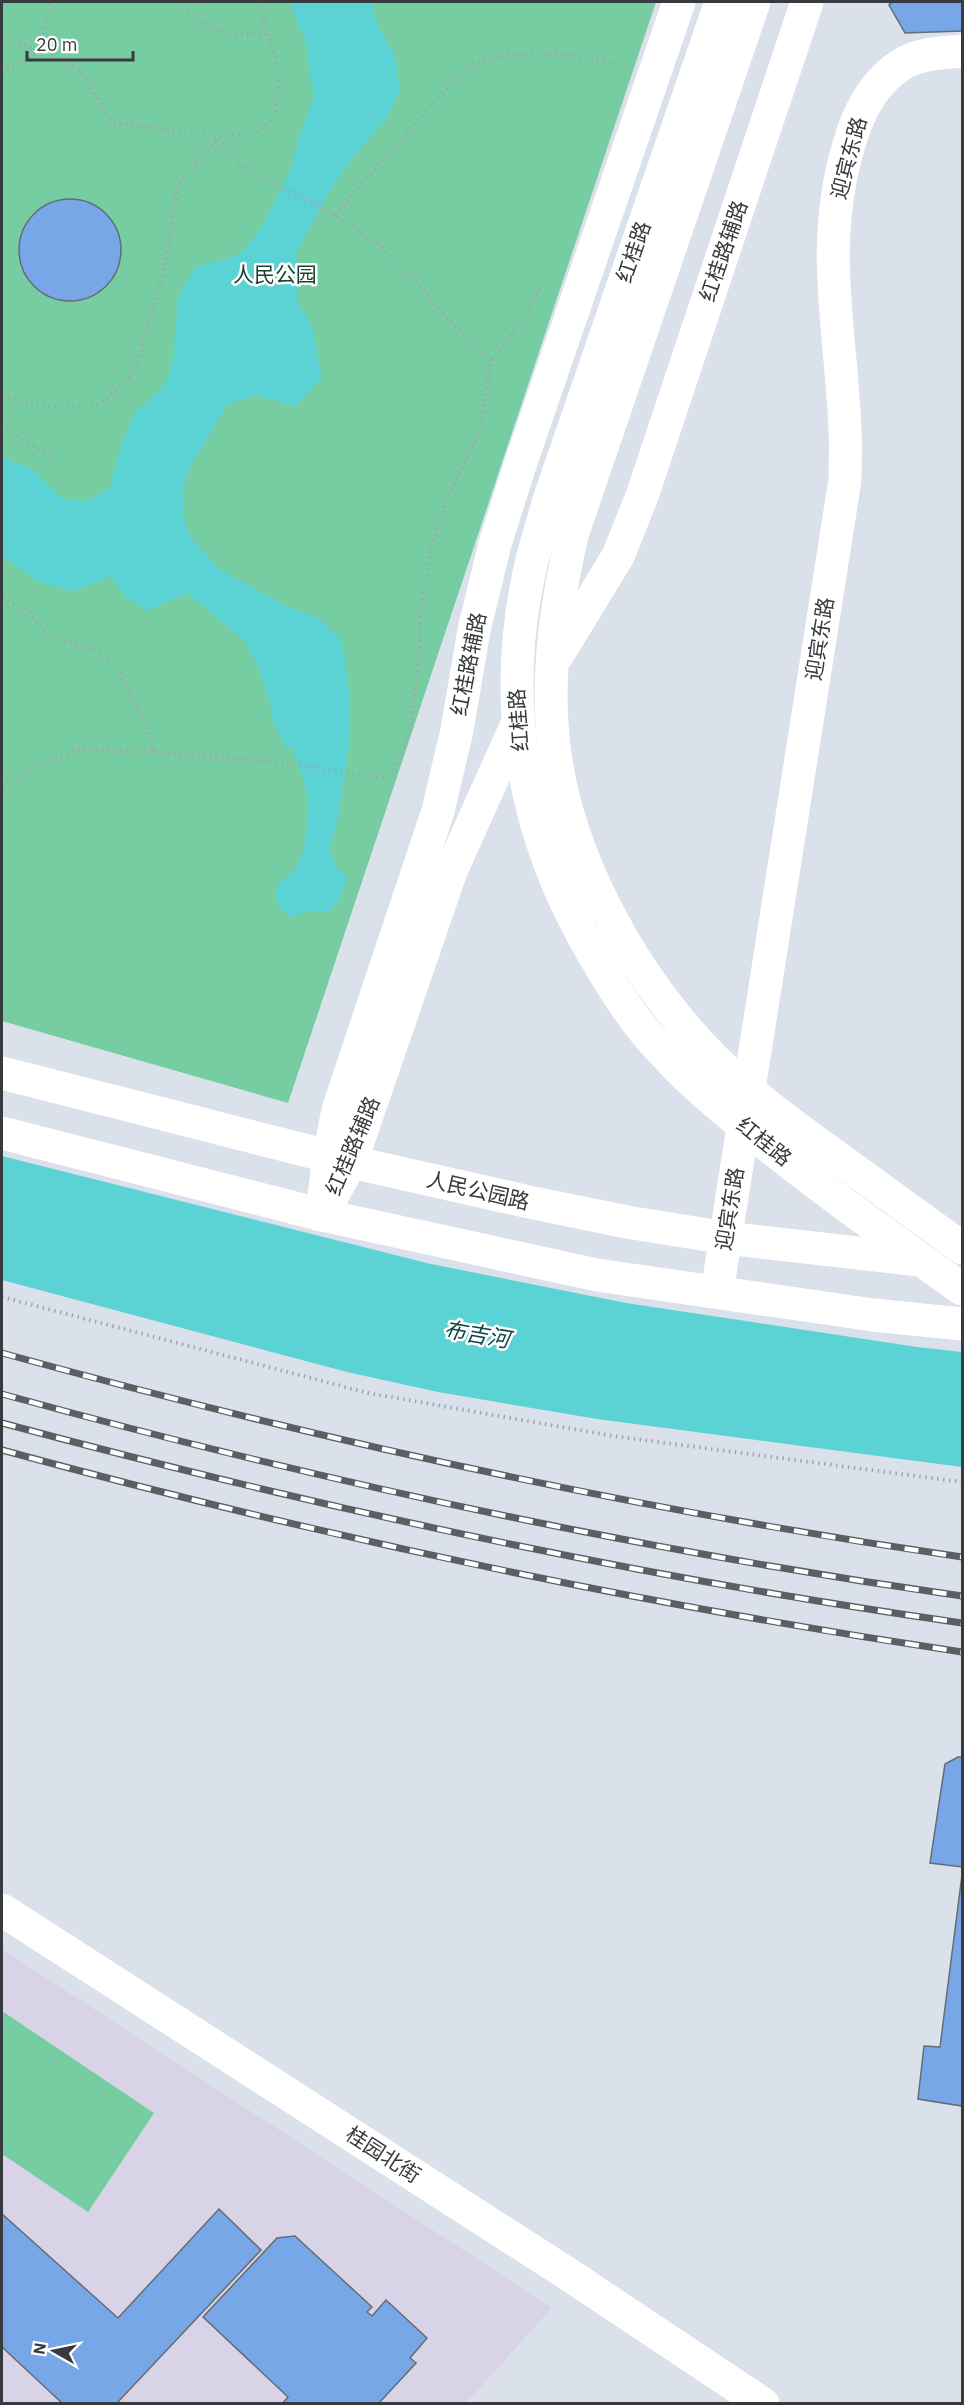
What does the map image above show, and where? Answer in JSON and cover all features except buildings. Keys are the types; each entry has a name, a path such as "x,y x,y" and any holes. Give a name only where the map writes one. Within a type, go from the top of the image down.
{"main road":[{"name":"红桂路辅路","path":"340,1159 338,1110 438,811 457,730 474,630 495,544 679,2"},
{"name":"红桂路","path":"721,2 553,489 532,558 516,682 520,750 531,808 546,858 572,918 624,1006 662,1052 709,1097 774,1151 850,1209 963,1289"},
{"name":"红桂路","path":"754,2 572,535 560,589 554,640 552,724 560,781 576,839 609,914 637,966 661,1000 715,1059 784,1119 963,1248"},
{"name":"红桂路辅路","path":"322,1215 340,1159 451,871 520,718 618,556 642,496 807,2"},
{"name":"迎宾东路","path":"717,1292 845,480 846,430 832,256 841,170 856,120 875,88 905,62 932,54 963,51"},
{"name":"人民公园路","path":"2,1073 340,1159 627,1222 726,1238 963,1264"},
{"path":"2,1133 322,1215 597,1275 873,1315 963,1324"},
{"name":"桂园北街","path":"2,1910 571,2276 763,2403"}],"path":[{"path":"41,52 50,2"},
{"path":"178,2 194,18 222,33 248,36 268,33"},
{"path":"2,36 80,69 112,122 218,137 255,134 275,118 278,86 275,56 258,2"},
{"path":"2,72 41,52"},
{"path":"335,215 439,98 471,67 494,57 538,53 584,58 619,66"},
{"path":"2,786 47,762 78,750 155,752 280,763 392,778 410,731 420,652 420,617 430,554 446,504 479,432 491,362 446,317 419,284 377,243 320,206 241,166 218,137"},
{"path":"2,396 45,407 99,404 133,375 163,276 178,184 218,137"},
{"path":"2,427 56,460"},
{"path":"2,599 28,611 49,637 100,652 119,671 138,708 155,752"},
{"path":"2,1297 368,1393 613,1436 963,1482"}],"shaded area":[{"path":"2,1949 552,2308 466,2403 4,2403 2,2401"}],"green space":[{"name":"人民公园","path":"2,2 656,2 288,1103 2,1021"},
{"path":"2,2011 154,2113 88,2212 2,2154"}],"water":[{"path":"290,2 375,2 373,12 382,35 394,52 400,89 386,119 350,161 332,187 295,255 299,269 297,301 312,326 322,376 297,406 255,395 226,406 188,471 184,488 183,517 191,538 221,570 286,606 318,618 341,639 349,690 349,745 338,816 330,849 336,867 347,877 340,899 328,912 307,912 291,917 277,905 276,895 280,883 291,874 301,857 307,819 307,794 293,750 285,746 275,724 260,671 245,641 187,593 146,611 126,597 111,577 74,591 40,583 2,555 2,458 30,468 64,500 89,501 110,487 120,449 135,412 156,394 168,379 173,357 178,297 196,266 228,259 244,250 264,223 291,169 302,128 314,97 306,45"},
{"name":"布吉河","path":"2,1156 431,1264 626,1303 962,1352 962,1467 597,1419 438,1392 347,1372 2,1280"}],"railway":[{"path":"2,1353 239,1415 479,1470 720,1518 962,1557"},
{"path":"2,1394 240,1456 479,1510 720,1557 962,1596"},
{"path":"2,1423 240,1484 479,1538 720,1584 962,1623"},
{"path":"2,1450 239,1511 479,1565 720,1612 962,1652"}]}
